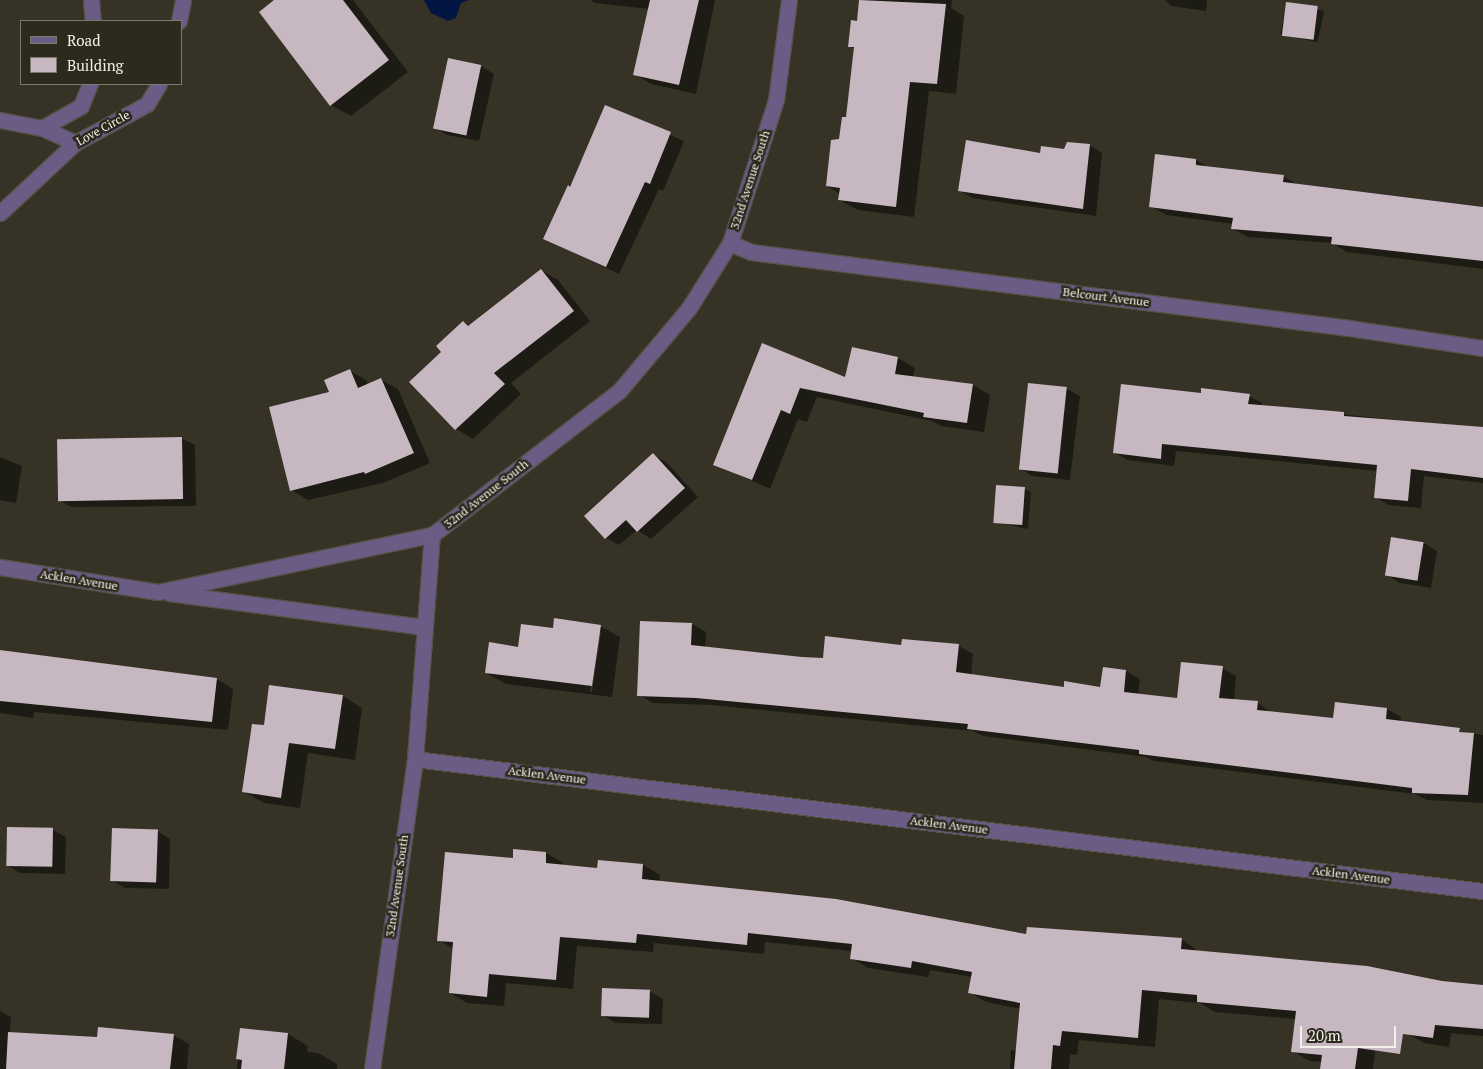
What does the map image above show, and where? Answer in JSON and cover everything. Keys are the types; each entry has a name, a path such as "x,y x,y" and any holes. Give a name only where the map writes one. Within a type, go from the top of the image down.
{"street":[{"path":"91,0 93,20"},
{"path":"179,20 183,0"},
{"name":"32nd Avenue South","path":"372,1069 415,759 432,535 620,390 690,308 730,243 776,100 788,0"},
{"path":"42,128 81,106 90,85"},
{"name":"Love Circle","path":"0,213 75,143 147,104 158,85"},
{"path":"0,120 42,128 75,143"},
{"name":"Belcourt Avenue","path":"730,243 751,252 1349,328 1483,348"},
{"name":"Acklen Avenue","path":"158,592 432,535"},
{"name":"Acklen Avenue","path":"0,568 158,592 425,627"},
{"name":"Acklen Avenue","path":"415,759 1483,891"}],"water":[{"path":"424,0 469,0 461,3 456,18 448,21 431,13"}],"building":[{"path":"274,0 343,0 389,60 330,106 259,12"},
{"path":"650,0 699,0 679,85 633,75"},
{"path":"859,0 946,4 937,84 910,82 896,207 838,200 840,188 826,186 831,140 839,139 842,117 846,117 854,47 848,47 851,20 857,21"},
{"path":"1286,2 1318,6 1314,40 1282,36"},
{"path":"448,58 481,65 466,135 433,128"},
{"path":"605,105 671,132 650,184 645,182 606,267 543,239 568,185 570,187"},
{"path":"966,140 1040,153 1041,146 1064,149 1067,142 1090,144 1083,209 958,191"},
{"path":"1155,154 1196,159 1196,165 1284,175 1283,182 1483,207 1483,261 1331,244 1332,237 1231,229 1233,218 1149,207"},
{"path":"541,269 574,311 494,373 505,384 455,430 409,382 441,352 436,346 463,321 468,326"},
{"path":"762,343 845,377 852,347 898,357 895,374 973,384 967,423 923,417 924,413 800,388 790,414 781,410 752,480 713,465"},
{"path":"350,369 358,388 381,378 414,453 365,474 364,472 290,491 269,407 329,392 324,380"},
{"path":"1028,383 1067,387 1058,474 1019,470"},
{"path":"1121,384 1201,393 1201,388 1250,394 1248,404 1344,412 1344,416 1483,427 1483,478 1411,469 1408,501 1374,498 1377,465 1162,444 1161,459 1113,453"},
{"path":"182,437 183,499 58,501 57,439"},
{"path":"653,453 685,488 637,532 626,520 605,539 584,516"},
{"path":"996,485 1025,487 1022,525 993,523"},
{"path":"1391,537 1424,542 1417,581 1385,576"},
{"path":"554,618 601,625 592,686 485,673 489,642 518,647 521,624 553,628"},
{"path":"640,621 692,623 691,645 802,657 823,658 825,636 901,645 902,639 959,644 956,672 1064,687 1064,681 1100,687 1103,667 1126,670 1124,692 1177,698 1181,662 1223,666 1219,698 1258,701 1257,710 1333,718 1335,702 1387,708 1386,719 1460,728 1459,732 1474,733 1468,795 1412,793 1412,788 1139,754 1139,750 967,729 968,724 696,698 637,696"},
{"path":"0,650 217,678 212,722 0,701"},
{"path":"269,685 343,695 335,749 289,743 281,798 242,792 252,724 264,725"},
{"path":"7,827 53,828 52,867 6,866"},
{"path":"112,828 158,830 156,883 110,881"},
{"path":"513,849 546,852 546,863 597,868 598,860 643,864 642,879 836,899 1026,934 1027,927 1182,938 1181,949 1367,966 1442,981 1483,985 1483,1029 1435,1025 1433,1038 1403,1034 1400,1054 1358,1048 1355,1069 1320,1069 1322,1055 1291,1052 1296,1011 1197,1002 1197,995 1142,990 1138,1038 1062,1031 1060,1046 1053,1045 1051,1069 1014,1069 1020,1003 968,993 972,972 912,961 911,968 850,959 852,944 748,933 747,945 637,934 636,943 560,937 556,980 489,974 487,997 449,993 453,942 437,941 445,852 513,858"},
{"path":"602,988 650,990 649,1018 601,1016"},
{"path":"98,1027 174,1034 170,1069 6,1069 8,1032 97,1037"},
{"path":"240,1028 288,1033 284,1069 241,1069 242,1060 236,1059"}]}
